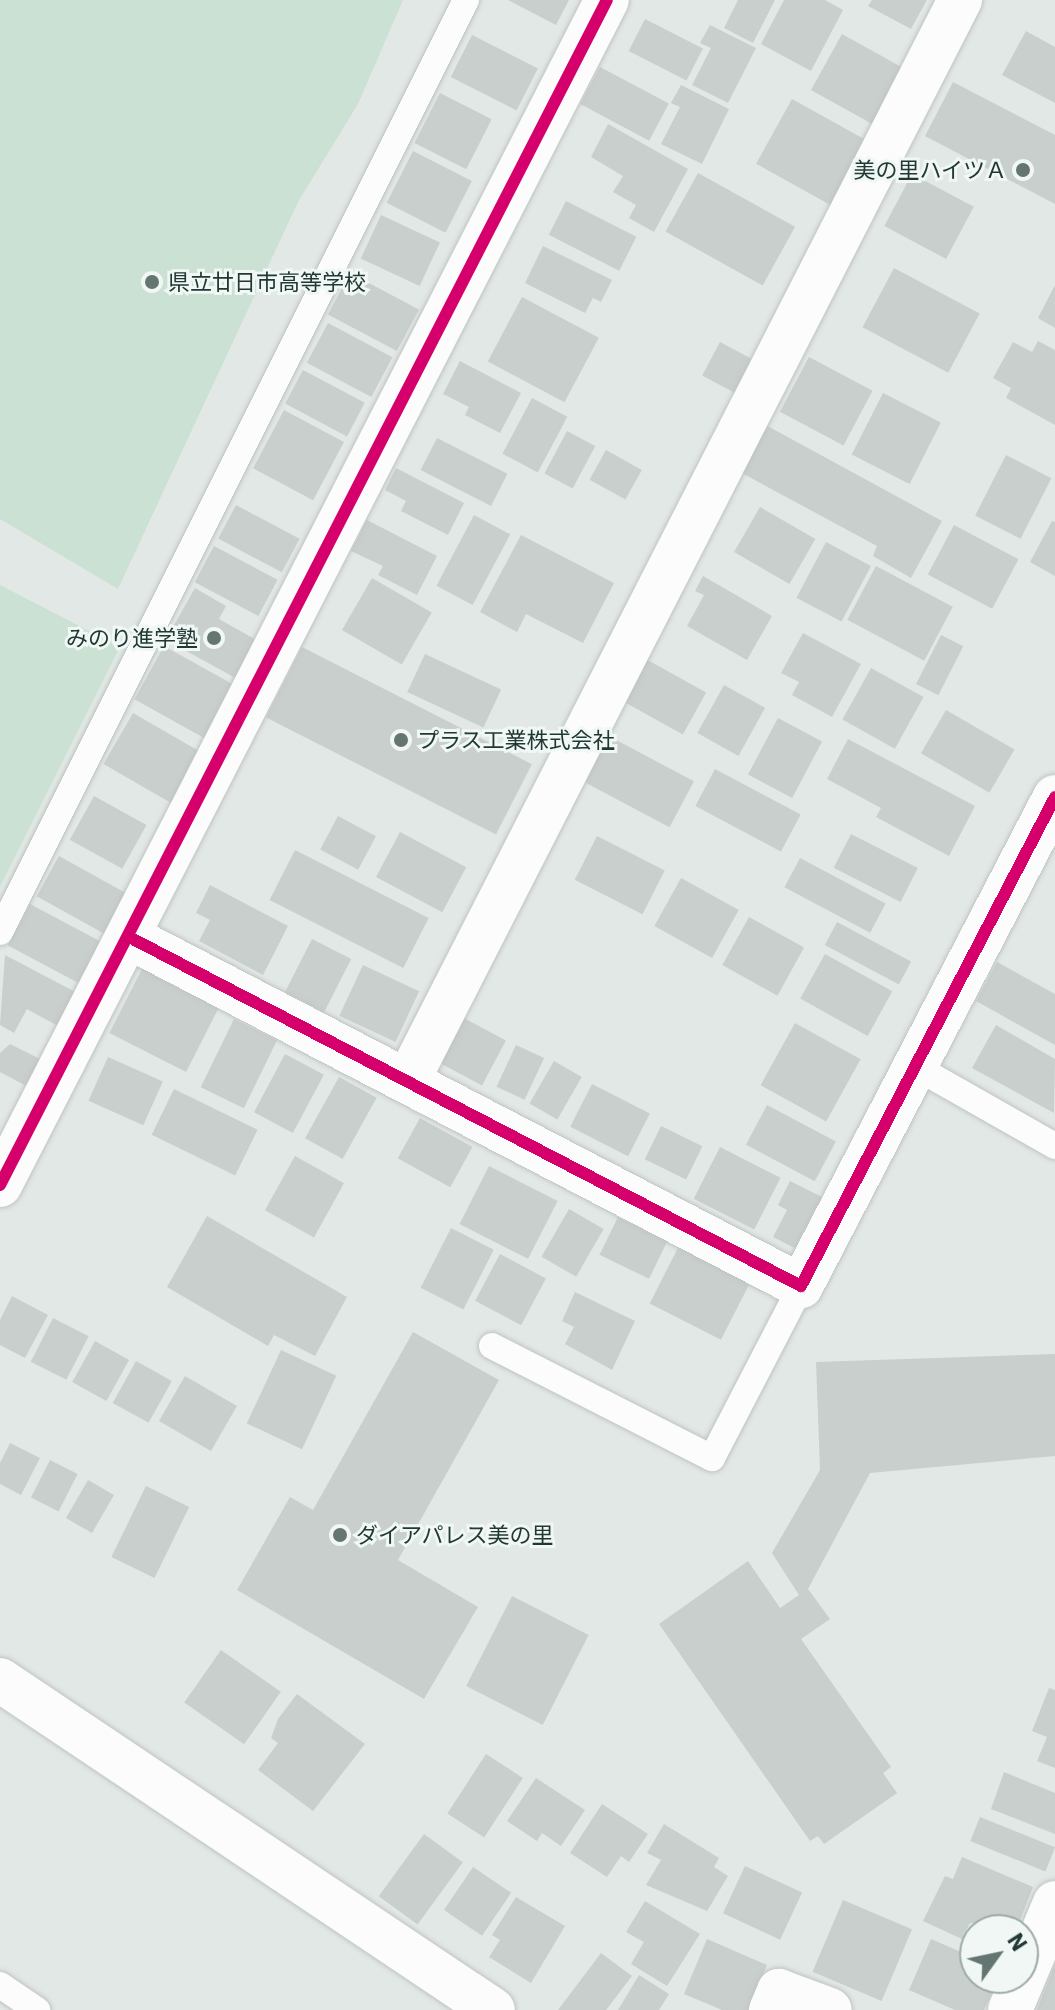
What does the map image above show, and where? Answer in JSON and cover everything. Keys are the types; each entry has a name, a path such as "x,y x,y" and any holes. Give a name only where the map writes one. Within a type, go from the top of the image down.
{"street":[{"path":"0,1185 16,1112 131,938 607,0"},
{"path":"409,1078 960,0"},
{"path":"131,938 409,1078 801,1286 1055,797"},
{"path":"0,1680 493,2010"},
{"path":"1010,2010 1055,1903"},
{"path":"771,2010 779,1991 830,2010"}],"lane":[{"path":"0,932 466,0"},
{"path":"916,1067 1055,1146"},
{"path":"492,1346 712,1458 801,1286"},
{"path":"0,1985 37,2010"}],"green space":[{"name":"県立廿日市高等学校","path":"0,0 403,0 358,104 298,202 118,589 0,519"},
{"path":"0,585 120,647 0,887"}],"building":[{"path":"508,0 569,0 556,25"},
{"path":"738,0 775,0 753,43 724,28"},
{"path":"784,0 825,0 843,10 811,71 761,44"},
{"path":"872,0 927,0 911,29 868,6"},
{"path":"645,19 703,49 687,81 629,51"},
{"path":"710,25 756,48 728,103 692,85 711,48 700,43"},
{"path":"1026,31 1055,47 1055,103 1002,75"},
{"path":"842,34 904,68 873,124 811,90"},
{"path":"472,35 538,69 517,110 451,77"},
{"path":"600,67 669,104 649,141 580,104"},
{"name":"美の里ハイツＡ","path":"953,82 1055,135 1055,204 925,136"},
{"path":"681,85 729,109 702,164 661,144 680,107 671,103"},
{"path":"440,93 492,119 466,169 415,143"},
{"path":"792,99 866,140 830,205 756,164"},
{"path":"608,124 688,169 654,232 629,218 636,205 613,192 623,176 591,157"},
{"path":"413,151 472,181 445,233 387,203"},
{"path":"698,173 795,227 763,285 666,232"},
{"path":"912,174 974,207 946,259 884,226"},
{"path":"566,201 636,237 619,271 549,235"},
{"path":"381,215 440,242 420,286 361,259"},
{"path":"543,246 612,280 601,302 593,298 585,313 525,283"},
{"path":"894,268 980,314 948,373 863,327"},
{"path":"350,273 419,310 397,351 328,314"},
{"path":"1055,285 1055,328 1038,318"},
{"path":"522,297 599,338 565,402 488,361"},
{"path":"328,323 392,357 371,397 307,363"},
{"path":"1038,341 1055,350 1055,425 1006,398 1011,388 993,378 1013,342 1032,352"},
{"path":"720,342 756,361 738,395 702,376"},
{"path":"809,357 873,391 843,446 780,412"},
{"path":"460,361 521,393 500,433 465,415 469,407 443,394"},
{"path":"303,370 365,403 347,436 285,404"},
{"path":"883,393 941,423 910,484 852,454"},
{"path":"532,398 567,417 538,472 502,454"},
{"path":"284,410 344,442 313,500 253,468"},
{"path":"762,423 942,521 911,578 873,556 877,546 740,472"},
{"path":"567,431 595,446 573,488 544,473"},
{"path":"437,438 507,474 491,506 421,470"},
{"path":"606,450 642,470 625,500 590,480"},
{"path":"1006,455 1051,478 1021,539 975,516"},
{"path":"396,468 464,503 448,535 401,511 406,501 385,490"},
{"path":"236,505 300,539 282,572 218,539"},
{"path":"760,507 815,539 789,584 734,552"},
{"path":"474,515 510,534 473,605 436,586"},
{"path":"367,520 437,556 417,595 378,575 383,566 351,551"},
{"path":"1052,521 1055,522 1055,576 1030,562"},
{"path":"954,525 1018,559 992,609 928,574"},
{"path":"521,535 614,583 583,643 526,614 517,632 480,612"},
{"path":"826,542 871,566 841,622 796,598"},
{"path":"214,546 278,580 258,616 195,582"},
{"path":"876,566 953,607 924,661 847,620"},
{"path":"703,576 772,616 747,660 687,626 704,595 695,591"},
{"path":"372,578 432,612 402,664 342,630"},
{"name":"みのり進学塾","path":"195,588 226,606 219,619 260,642 239,680 179,647 183,641 169,634"},
{"path":"803,633 861,664 832,717 792,695 799,682 781,673"},
{"path":"941,635 963,646 938,695 916,684"},
{"path":"164,646 240,688 211,742 134,699"},
{"name":"プラス工業株式会社","path":"302,647 532,764 496,835 266,717"},
{"path":"425,654 501,689 483,728 407,692"},
{"path":"644,658 706,692 683,734 621,700"},
{"path":"871,668 923,697 895,749 842,720"},
{"path":"724,685 765,708 738,756 697,733"},
{"path":"946,710 1014,750 989,793 921,753"},
{"path":"133,713 205,754 175,806 104,764"},
{"path":"778,718 822,741 792,798 748,775"},
{"path":"603,733 694,781 670,827 579,779"},
{"path":"848,739 975,806 949,856 876,817 881,808 827,779"},
{"path":"715,769 801,815 781,852 695,806"},
{"path":"94,796 146,825 122,869 70,840"},
{"path":"338,816 376,836 358,870 320,850"},
{"path":"400,832 466,867 442,912 376,877"},
{"path":"851,834 918,868 901,902 834,868"},
{"path":"597,836 665,871 642,914 575,880"},
{"path":"295,850 429,918 403,968 270,900"},
{"path":"59,856 132,896 109,936 37,896"},
{"path":"800,858 886,904 870,933 785,887"},
{"path":"681,878 739,910 712,958 654,926"},
{"path":"210,885 288,926 263,975 199,941 210,920 196,913"},
{"path":"30,904 109,946 87,987 8,945"},
{"path":"749,917 804,948 777,996 722,965"},
{"path":"837,922 911,961 899,984 825,945"},
{"path":"312,939 351,959 324,1012 285,992"},
{"path":"825,954 892,991 868,1036 800,999"},
{"path":"5,955 83,996 65,1030 27,1009 14,1033 0,1025"},
{"path":"997,962 1055,994 1055,1045 976,1001"},
{"path":"363,965 419,991 396,1042 339,1016"},
{"path":"143,967 220,1006 186,1072 109,1033"},
{"path":"460,1016 506,1040 482,1085 436,1061"},
{"path":"234,1019 277,1040 244,1108 201,1087"},
{"path":"795,1023 861,1059 826,1121 761,1085"},
{"path":"996,1025 1055,1059 1054,1113 972,1068"},
{"path":"10,1044 44,1061 30,1088 0,1072 0,1053"},
{"path":"516,1045 544,1058 525,1100 497,1087"},
{"path":"285,1054 324,1075 293,1133 254,1112"},
{"path":"108,1057 163,1081 143,1125 88,1101"},
{"path":"554,1061 582,1077 557,1119 530,1103"},
{"path":"339,1077 377,1098 343,1159 305,1138"},
{"path":"592,1084 650,1114 628,1156 570,1127"},
{"path":"174,1089 258,1130 235,1176 152,1135"},
{"path":"767,1105 836,1142 815,1181 746,1145"},
{"path":"420,1118 472,1147 450,1187 398,1158"},
{"path":"661,1126 702,1146 686,1179 645,1159"},
{"path":"720,1147 781,1178 754,1230 694,1199"},
{"path":"295,1156 344,1183 314,1237 265,1210"},
{"path":"489,1166 558,1201 528,1259 459,1224"},
{"path":"790,1181 832,1202 806,1254 773,1237 787,1210 778,1205"},
{"path":"569,1209 604,1229 576,1277 542,1257"},
{"path":"207,1216 347,1297 315,1356 274,1335 268,1346 167,1287"},
{"path":"618,1217 667,1241 649,1279 600,1255"},
{"path":"451,1228 494,1250 463,1309 421,1288"},
{"path":"681,1242 752,1278 721,1340 650,1303"},
{"path":"500,1254 546,1278 521,1325 475,1301"},
{"path":"575,1292 635,1321 612,1370 565,1344 574,1327 562,1321"},
{"path":"12,1296 48,1315 25,1358 0,1345 0,1320"},
{"path":"53,1318 89,1336 66,1380 31,1362"},
{"name":"ダイアパレス美の里","path":"413,1332 499,1380 398,1560 478,1607 424,1699 237,1590 290,1497 313,1510"},
{"path":"95,1341 129,1360 106,1401 72,1382"},
{"path":"281,1350 336,1376 302,1449 247,1423"},
{"path":"1055,1354 1055,1456 870,1473 808,1589 830,1619 801,1639 891,1767 883,1773 897,1793 824,1844 818,1836 810,1841 659,1624 748,1561 780,1608 799,1595 772,1553 820,1470 816,1362"},
{"path":"136,1361 172,1381 149,1423 113,1403"},
{"path":"185,1376 237,1406 211,1451 159,1421"},
{"path":"10,1443 40,1458 21,1495 0,1484 0,1463"},
{"path":"50,1460 78,1474 59,1511 31,1497"},
{"path":"88,1480 114,1495 92,1533 66,1518"},
{"path":"146,1486 189,1507 155,1578 111,1557"},
{"path":"512,1596 589,1635 543,1725 466,1686"},
{"path":"221,1650 281,1692 244,1744 184,1702"},
{"path":"1049,1688 1055,1690 1055,1768 1037,1761 1047,1737 1032,1731"},
{"path":"297,1694 365,1744 313,1811 258,1770 278,1743 271,1738 278,1719"},
{"path":"486,1754 523,1778 484,1838 447,1814"},
{"path":"1004,1772 1055,1793 1055,1834 991,1809"},
{"path":"536,1778 585,1810 561,1846 542,1833 537,1841 507,1821"},
{"path":"602,1804 648,1834 629,1862 621,1856 607,1877 570,1853"},
{"path":"980,1817 1055,1847 1045,1871 970,1841"},
{"path":"664,1824 719,1858 714,1867 728,1876 707,1911 646,1885 661,1860 647,1853"},
{"path":"424,1834 463,1862 418,1925 379,1896"},
{"path":"962,1857 1033,1887 1022,1914 959,1914 959,1938 923,1921 945,1876 953,1879"},
{"path":"745,1866 802,1893 780,1940 723,1913"},
{"path":"473,1867 511,1893 482,1936 444,1910"},
{"path":"516,1897 565,1926 531,1983 489,1957 500,1940 492,1935"},
{"path":"843,1900 912,1929 882,2001 813,1972"},
{"path":"645,1901 700,1934 667,1986 631,1964 644,1942 626,1932"},
{"path":"707,1939 767,1965 748,2010 722,2010 684,1994"},
{"path":"931,1939 959,1951 959,1994 991,1994 984,2010 955,2010 909,1990"},
{"path":"601,1953 632,1976 606,2010 558,2010"},
{"path":"1055,1964 1055,2010 1037,2010"},
{"path":"639,1975 669,1994 659,2010 618,2010"}],"cycle path":[{"path":"0,1185 607,0"},
{"path":"131,938 801,1286 1055,797"}],"place":[{"name":"美の里ハイツＡ","path":"1023,170"},
{"name":"県立廿日市高等学校","path":"152,282"},
{"name":"みのり進学塾","path":"214,638"},
{"name":"プラス工業株式会社","path":"401,740"},
{"name":"ダイアパレス美の里","path":"340,1535"}]}
